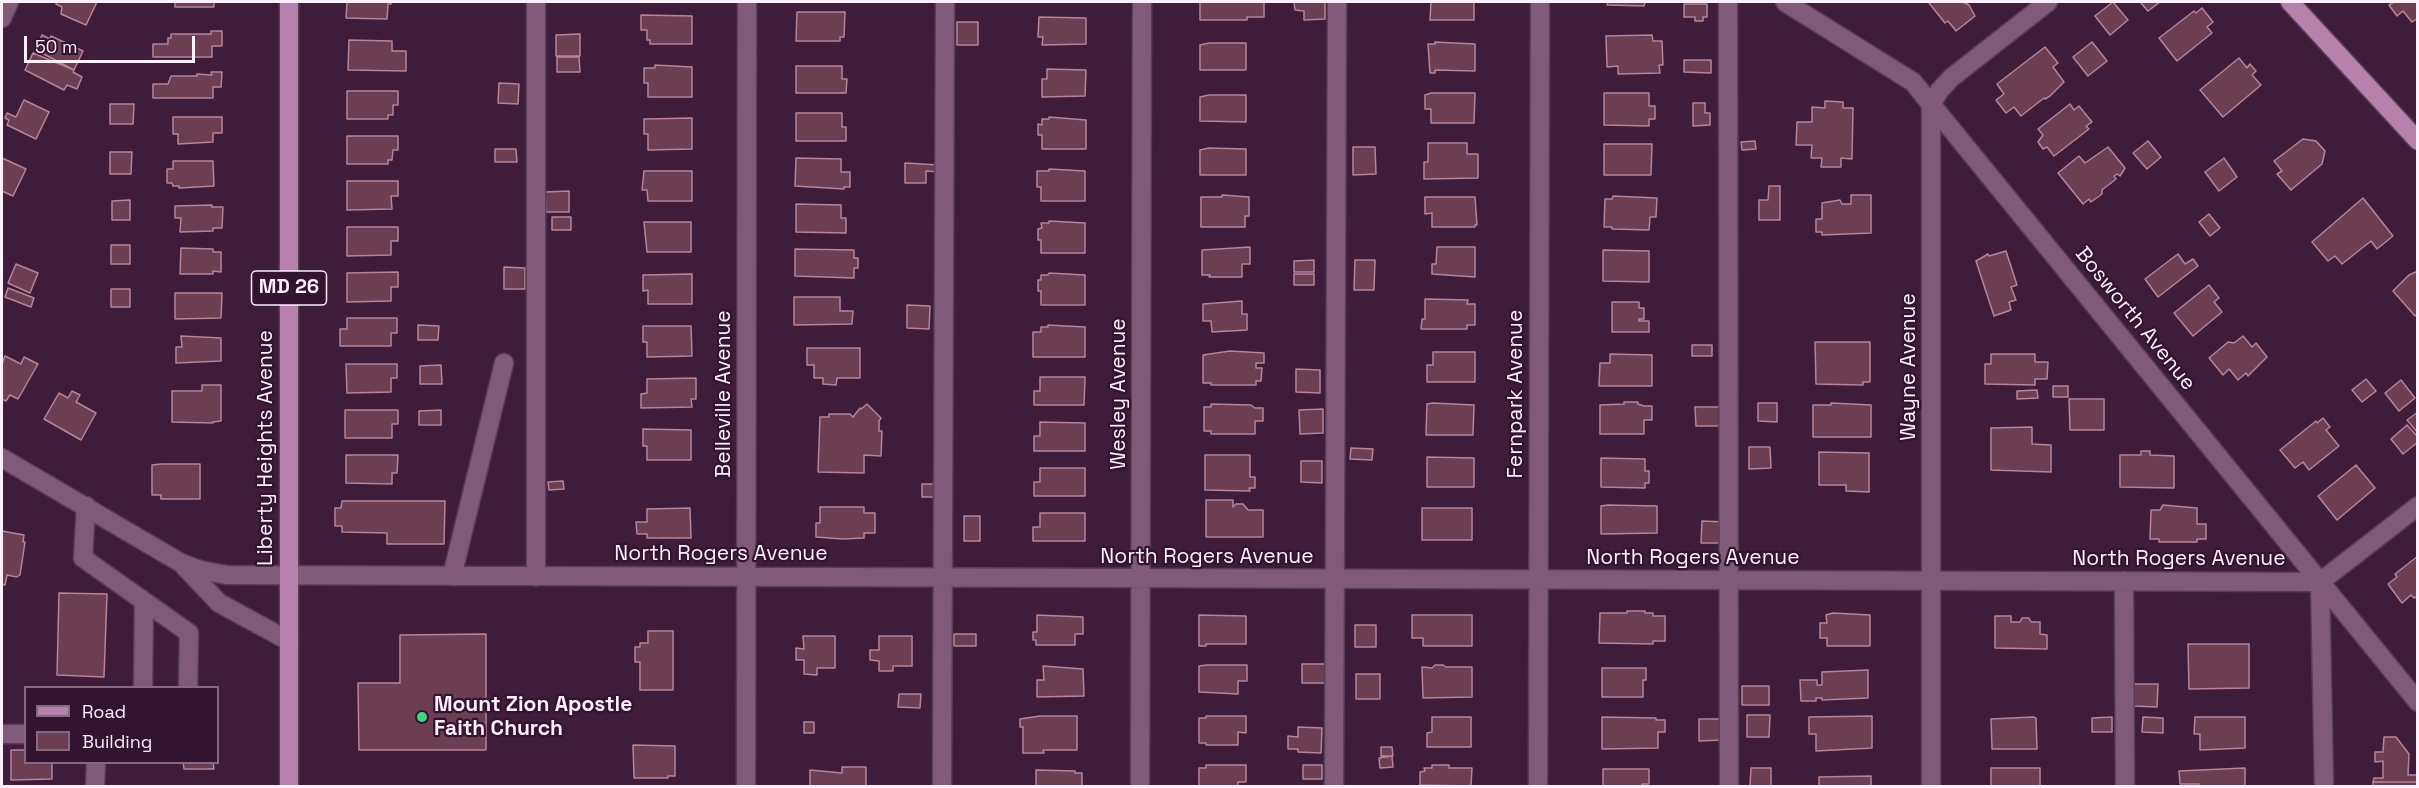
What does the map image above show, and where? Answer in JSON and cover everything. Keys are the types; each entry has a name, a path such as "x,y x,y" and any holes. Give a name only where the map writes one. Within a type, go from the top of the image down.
{"main road":[{"name":"Liberty Heights Avenue","path":"289,2 289,786"},
{"path":"2290,2 2418,141"}],"street":[{"path":"2,18 9,2"},
{"path":"536,2 536,577"},
{"name":"Belleville Avenue","path":"746,786 747,2"},
{"path":"942,786 945,2"},
{"name":"Wesley Avenue","path":"1140,786 1142,2"},
{"path":"1334,786 1337,2"},
{"name":"Fernpark Avenue","path":"1538,786 1540,2"},
{"path":"1728,2 1729,786"},
{"name":"Bosworth Avenue","path":"1785,2 1913,82 2418,702"},
{"path":"1931,105 1939,91 1951,78 2048,2"},
{"name":"Wayne Avenue","path":"1931,105 1931,786"},
{"path":"452,576 504,363"},
{"name":"North Rogers Avenue","path":"2,458 181,563 213,573 536,577 2320,582"},
{"path":"86,506 83,558 189,633 188,686"},
{"path":"2324,786 2320,582 2418,506"},
{"path":"181,563 219,603 289,641"},
{"path":"2124,581 2125,786"},
{"path":"143,686 144,601"},
{"path":"2,734 24,734"},
{"path":"95,786 96,764"}],"building":[{"path":"57,2 97,2 86,25 61,14 62,7 56,4"},
{"path":"175,2 214,2 214,7 175,7"},
{"path":"347,2 391,2 391,4 388,4 387,19 346,18"},
{"path":"1200,2 1264,2 1264,17 1247,17 1247,20 1200,20"},
{"path":"1294,2 1325,2 1325,19 1304,20 1304,11 1295,10"},
{"path":"1431,2 1474,2 1474,20 1430,20"},
{"path":"1608,2 1645,2 1644,6 1607,5"},
{"path":"1963,2 1969,5 1975,16 1956,31 1948,21 1945,23 1929,3"},
{"path":"2113,2 2128,20 2110,35 2095,16"},
{"path":"2140,2 2160,2 2148,11"},
{"path":"2394,2 2418,2 2418,18 2412,22 2403,11 2397,16 2389,5"},
{"path":"1684,4 1707,4 1707,17 1703,17 1703,21 1695,21 1695,17 1684,17"},
{"path":"2202,8 2213,22 2207,27 2212,33 2177,61 2159,38 2194,11 2196,13"},
{"path":"797,12 845,12 844,37 840,37 840,41 796,41"},
{"path":"641,15 692,16 692,44 650,44 650,40 647,40 647,30 641,30"},
{"path":"1039,17 1086,18 1086,44 1042,45 1043,37 1038,37"},
{"path":"957,22 978,22 978,45 957,45"},
{"path":"211,31 222,31 222,46 212,46 212,57 153,57 153,44 168,44 171,34 211,34"},
{"path":"580,34 580,56 556,56 556,35"},
{"path":"42,35 50,39 51,36 83,51 74,70 36,50"},
{"path":"1652,35 1653,41 1662,41 1663,65 1659,65 1660,73 1618,74 1618,66 1607,67 1606,36"},
{"path":"349,40 392,41 392,51 406,51 406,71 348,70"},
{"path":"1435,42 1475,44 1475,71 1435,70 1435,73 1430,73 1428,44 1435,44"},
{"path":"2092,42 2107,61 2088,76 2073,57"},
{"path":"1246,43 1246,70 1200,70 1200,45"},
{"path":"2045,47 2058,63 2053,67 2064,82 2050,96 2021,116 2014,107 2006,113 1996,100 2004,94 1997,84"},
{"path":"33,53 74,70 73,72 82,77 77,89 67,85 64,90 25,70"},
{"path":"557,57 579,57 580,72 557,72"},
{"path":"2239,58 2247,68 2250,64 2256,71 2252,75 2261,85 2223,117 2200,90"},
{"path":"1684,60 1711,60 1711,73 1684,72"},
{"path":"655,65 692,67 692,97 648,97 648,83 644,83 644,68 655,68"},
{"path":"796,66 842,66 842,79 847,79 846,93 796,93"},
{"path":"1047,69 1086,70 1085,96 1042,97 1042,79 1047,79"},
{"path":"211,72 222,72 221,87 213,87 213,98 153,98 153,84 168,84 171,76 212,75"},
{"path":"499,83 519,84 518,104 498,103"},
{"path":"347,91 398,91 398,105 393,105 393,115 388,115 388,119 347,119"},
{"path":"1475,93 1474,123 1431,123 1431,109 1425,109 1425,95"},
{"path":"1604,93 1649,93 1649,106 1655,106 1655,119 1649,119 1649,126 1604,125"},
{"path":"1246,95 1246,122 1200,121 1200,97"},
{"path":"24,100 49,112 36,139 7,125 9,120 5,118 7,113 16,117"},
{"path":"1825,101 1843,102 1843,108 1853,108 1852,159 1841,158 1841,167 1821,167 1822,158 1811,158 1812,145 1796,145 1797,122 1812,122 1812,107 1825,108"},
{"path":"1693,103 1705,103 1705,113 1710,113 1710,125 1693,126"},
{"path":"110,104 134,104 133,124 110,124"},
{"path":"2070,104 2074,110 2079,106 2092,122 2086,126 2089,129 2054,156 2047,147 2043,149 2038,142 2043,135 2038,129"},
{"path":"796,113 842,113 842,127 846,127 846,141 796,141"},
{"path":"173,117 222,117 222,133 213,133 213,142 178,144 178,134 173,134"},
{"path":"1049,117 1086,120 1086,149 1042,149 1042,135 1038,135 1038,124 1042,125 1042,119 1049,119"},
{"path":"692,118 692,149 648,150 648,134 644,134 644,119"},
{"path":"347,136 398,136 398,150 393,150 392,160 388,160 388,164 347,164"},
{"path":"2303,139 2316,141 2325,151 2322,164 2291,190 2277,174 2282,171 2274,161"},
{"path":"1755,141 1756,149 1742,150 1741,142"},
{"path":"2148,141 2161,157 2147,169 2133,153"},
{"path":"1428,143 1467,143 1467,154 1478,154 1478,178 1424,179 1424,162 1428,162"},
{"path":"1604,144 1652,144 1651,175 1604,175"},
{"path":"1353,147 1375,147 1376,174 1353,175"},
{"path":"2108,147 2125,168 2120,176 2117,174 2114,176 2116,179 2102,190 2102,194 2091,202 2089,199 2083,204 2058,173 2079,156 2085,163"},
{"path":"1209,148 1246,149 1246,175 1200,175 1200,150"},
{"path":"495,149 516,149 517,162 495,162"},
{"path":"110,152 132,152 131,174 110,174"},
{"path":"2,158 26,169 13,196 2,191"},
{"path":"796,158 841,159 841,172 850,172 850,187 844,187 844,189 795,186"},
{"path":"2224,158 2237,177 2219,191 2205,172"},
{"path":"173,161 213,161 214,186 179,188 179,186 173,186 172,183 167,183 167,169 173,169"},
{"path":"905,163 939,165 940,172 926,171 926,183 905,183"},
{"path":"1049,169 1085,171 1085,201 1041,201 1041,187 1037,187 1037,171 1049,171"},
{"path":"644,171 692,171 692,201 648,201 647,190 642,190"},
{"path":"347,181 398,181 398,196 391,196 392,209 347,210"},
{"path":"1769,186 1780,186 1780,220 1759,220 1759,200 1768,200"},
{"path":"569,191 569,212 546,212 545,192"},
{"path":"1222,195 1249,197 1249,216 1245,216 1245,227 1201,227 1201,197 1222,197"},
{"path":"1851,195 1871,195 1871,233 1822,235 1822,232 1816,232 1816,219 1822,219 1822,203 1840,200 1842,204 1851,204"},
{"path":"1613,196 1657,198 1656,217 1650,217 1649,230 1604,227 1605,199 1612,199"},
{"path":"1425,197 1475,197 1477,225 1475,227 1432,227 1432,213 1425,214"},
{"path":"2363,198 2393,236 2377,249 2371,241 2342,264 2335,256 2328,261 2312,242"},
{"path":"130,200 130,220 112,220 112,201"},
{"path":"796,204 841,205 841,218 846,218 846,233 796,232"},
{"path":"212,205 212,207 223,207 222,228 213,228 213,231 180,232 181,218 175,218 175,206"},
{"path":"2209,214 2220,228 2210,236 2199,222"},
{"path":"552,217 571,217 571,230 552,230"},
{"path":"1049,221 1085,223 1085,253 1041,253 1038,229 1042,228 1041,223 1049,223"},
{"path":"644,222 691,222 691,252 647,252"},
{"path":"347,227 398,227 398,241 391,241 391,255 347,256"},
{"path":"111,245 130,245 130,264 111,264"},
{"path":"1250,247 1250,264 1242,264 1242,277 1202,275 1202,250"},
{"path":"1437,247 1475,247 1475,277 1432,274 1432,264 1436,264"},
{"path":"181,248 213,249 213,252 221,252 221,272 180,274"},
{"path":"795,249 854,250 854,258 858,258 858,268 854,268 854,278 795,276"},
{"path":"1603,250 1649,251 1649,282 1603,281"},
{"path":"2006,251 2017,285 2011,287 2016,300 2009,302 2011,310 1994,316 1976,261 1988,254 1989,256"},
{"path":"2178,254 2185,264 2193,259 2198,266 2158,297 2145,279"},
{"path":"1314,260 1314,272 1294,272 1294,261"},
{"path":"1355,260 1375,260 1374,290 1354,290"},
{"path":"16,264 38,273 30,293 8,283"},
{"path":"504,267 525,268 525,289 504,289"},
{"path":"2418,271 2418,313 2415,316 2393,291 2409,275"},
{"path":"398,272 398,287 391,287 391,301 347,302 347,273"},
{"path":"1049,273 1085,275 1085,305 1041,305 1038,280 1041,280 1041,275"},
{"path":"692,274 692,304 648,304 648,290 643,291 643,275"},
{"path":"1294,274 1314,274 1314,285 1294,285"},
{"path":"2209,285 2219,298 2214,302 2222,312 2193,336 2174,313"},
{"path":"8,288 34,298 31,307 5,297"},
{"path":"111,289 130,289 130,307 111,307"},
{"path":"175,293 222,293 221,318 175,319"},
{"path":"794,297 840,297 840,311 853,311 852,324 794,325"},
{"path":"1425,299 1468,300 1467,304 1475,304 1475,325 1467,325 1467,329 1421,329 1422,319 1425,319"},
{"path":"1242,301 1242,314 1247,314 1247,330 1212,332 1211,321 1203,321 1203,304"},
{"path":"1612,302 1639,302 1639,308 1644,308 1644,319 1639,319 1639,321 1649,321 1649,332 1612,332"},
{"path":"907,305 930,306 929,329 907,328"},
{"path":"347,318 397,318 397,333 391,333 391,346 340,346 340,329 347,329"},
{"path":"418,325 439,326 438,340 418,340"},
{"path":"1048,325 1085,327 1085,357 1033,357 1033,332 1041,332 1041,327 1048,327"},
{"path":"643,326 691,326 692,356 647,357 647,342 643,342"},
{"path":"181,336 221,338 221,361 176,363 176,347 182,347"},
{"path":"2243,336 2252,347 2256,343 2267,357 2248,376 2246,373 2238,380 2229,369 2223,375 2209,358 2228,342 2234,343"},
{"path":"1815,342 1870,342 1870,382 1863,382 1863,385 1816,384"},
{"path":"1692,345 1712,345 1712,356 1692,356"},
{"path":"807,348 860,348 860,378 837,378 836,385 823,384 823,378 814,378 814,365 807,365"},
{"path":"1230,351 1264,353 1264,363 1256,363 1256,368 1262,368 1261,381 1256,381 1256,385 1203,383 1203,355"},
{"path":"1433,352 1475,352 1475,382 1427,382 1427,365 1433,365"},
{"path":"1610,354 1652,355 1652,386 1599,386 1600,363 1610,363"},
{"path":"1991,354 2035,354 2035,362 2048,362 2047,379 2035,379 2035,385 1985,384 1985,364 1991,364"},
{"path":"5,356 21,364 24,357 38,364 18,399 10,395 6,401 2,399 2,364"},
{"path":"346,364 397,364 397,378 391,378 391,392 347,393"},
{"path":"441,365 442,384 420,384 420,366"},
{"path":"1296,369 1320,370 1320,393 1296,392"},
{"path":"1040,377 1085,377 1084,405 1034,405 1034,391 1040,391"},
{"path":"696,378 696,399 691,399 692,407 641,408 641,394 647,393 647,379"},
{"path":"2366,379 2376,391 2362,402 2352,390"},
{"path":"2401,380 2415,398 2399,411 2385,393"},
{"path":"202,385 221,385 221,421 213,423 172,422 172,391 202,391"},
{"path":"2053,386 2068,386 2068,397 2053,397"},
{"path":"2037,390 2038,398 2017,399 2017,391"},
{"path":"72,391 80,395 76,402 96,413 81,440 44,419 59,393 68,398"},
{"path":"2069,399 2104,399 2104,430 2070,430"},
{"path":"1624,402 1638,402 1644,406 1652,406 1652,420 1644,420 1644,434 1600,434 1600,405 1624,404"},
{"path":"1758,403 1777,403 1777,422 1758,421"},
{"path":"1831,403 1871,405 1871,437 1813,437 1813,405 1831,405"},
{"path":"867,404 881,418 879,431 882,431 881,456 864,455 864,473 818,472 820,417 829,417 829,414 850,414 853,417 860,408"},
{"path":"1211,404 1251,405 1255,408 1263,408 1263,421 1255,421 1255,434 1211,434 1211,431 1204,431 1204,407 1211,407"},
{"path":"1427,404 1474,405 1473,435 1426,435"},
{"path":"1695,407 1724,407 1724,426 1696,426"},
{"path":"1323,409 1323,433 1300,434 1299,410"},
{"path":"345,410 398,410 398,424 392,424 392,438 345,438"},
{"path":"441,410 441,425 419,425 419,411"},
{"path":"2418,412 2418,433 2407,420"},
{"path":"2323,418 2330,427 2326,430 2339,446 2309,470 2303,462 2295,468 2280,450"},
{"path":"1040,422 1085,423 1085,451 1034,451 1034,436 1040,436"},
{"path":"2407,425 2418,437 2418,442 2403,454 2391,439"},
{"path":"2032,427 2032,444 2051,445 2051,472 1991,470 1991,428"},
{"path":"643,429 691,430 691,460 647,460 647,446 643,446"},
{"path":"1749,447 1770,447 1771,468 1749,469"},
{"path":"1351,448 1373,449 1372,460 1350,459"},
{"path":"2141,451 2150,451 2150,455 2174,456 2174,488 2120,487 2120,455 2141,455"},
{"path":"1819,452 1869,453 1869,492 1846,491 1846,485 1819,485"},
{"path":"346,455 398,455 397,473 392,473 392,484 346,483"},
{"path":"1205,455 1250,455 1250,477 1255,477 1255,488 1249,488 1250,491 1205,490"},
{"path":"1427,457 1474,458 1474,487 1427,487"},
{"path":"1601,458 1645,459 1645,471 1649,471 1649,483 1645,483 1645,488 1601,487"},
{"path":"1301,461 1322,461 1322,483 1301,482"},
{"path":"200,464 200,499 161,499 161,495 152,495 152,465"},
{"path":"2356,465 2375,488 2337,520 2318,496"},
{"path":"1040,468 1085,468 1085,496 1034,496 1034,482 1040,482"},
{"path":"563,481 564,489 549,490 548,482"},
{"path":"922,484 934,484 934,497 922,497"},
{"path":"1206,500 1233,500 1233,507 1236,504 1243,504 1248,510 1263,510 1263,537 1206,537"},
{"path":"342,501 445,501 444,544 387,544 387,533 342,532 342,526 335,526 335,508 341,508"},
{"path":"2163,505 2197,508 2197,524 2206,524 2206,539 2197,539 2197,542 2159,542 2159,539 2150,539 2151,510 2160,510"},
{"path":"1601,506 1657,506 1657,533 1601,534"},
{"path":"820,507 864,507 864,513 875,513 875,533 864,533 864,538 816,537 816,523 820,523"},
{"path":"690,508 691,538 647,538 647,534 637,534 636,522 647,522 647,509"},
{"path":"1422,508 1472,508 1472,540 1422,540"},
{"path":"1040,513 1085,513 1085,541 1033,541 1033,527 1040,527"},
{"path":"964,516 980,516 980,541 964,541"},
{"path":"1702,521 1725,522 1724,543 1701,543"},
{"path":"2,531 24,535 23,542 25,542 20,575 17,577 7,575 5,585 2,585"},
{"path":"2418,556 2418,596 2414,598 2411,595 2402,603 2388,584 2397,577 2395,574"},
{"path":"59,593 107,594 104,677 57,675"},
{"path":"1627,611 1645,611 1645,613 1653,613 1653,616 1665,616 1665,641 1653,641 1653,644 1599,643 1600,613 1627,613"},
{"path":"1833,613 1870,615 1870,646 1827,646 1827,638 1820,638 1820,623 1827,623 1826,615"},
{"path":"1037,615 1083,617 1083,634 1075,634 1075,645 1036,645 1033,632 1037,632"},
{"path":"1199,615 1246,616 1246,644 1199,646"},
{"path":"1412,615 1472,615 1472,646 1423,646 1423,638 1412,638"},
{"path":"1995,616 2011,616 2011,622 2020,622 2022,618 2029,618 2031,622 2040,622 2040,634 2047,635 2047,649 1995,648"},
{"path":"1355,625 1376,625 1376,647 1355,647"},
{"path":"648,631 673,631 673,690 640,690 640,662 635,662 635,647 640,647 640,643 648,643"},
{"name":"Mount Zion Apostle Faith Church","path":"486,634 486,750 359,750 358,683 400,683 400,635"},
{"path":"954,634 976,634 976,646 954,646"},
{"path":"803,636 835,636 835,668 817,668 817,675 804,674 804,660 796,660 796,648 804,649"},
{"path":"879,636 912,636 912,666 893,666 893,671 879,671 879,661 870,660 870,650 879,650"},
{"path":"2188,644 2249,644 2249,688 2189,689"},
{"path":"1302,664 1325,664 1325,683 1302,683"},
{"path":"1247,665 1247,681 1238,681 1238,694 1199,692 1199,666"},
{"path":"1435,665 1472,667 1472,697 1423,698 1422,667 1432,668"},
{"path":"1043,666 1083,669 1084,696 1037,697 1037,680 1044,680"},
{"path":"1602,668 1646,668 1643,697 1602,697"},
{"path":"1868,670 1868,698 1822,700 1822,698 1816,698 1816,701 1801,701 1800,680 1817,680 1817,685 1822,685 1822,672"},
{"path":"1356,674 1380,674 1380,699 1356,699"},
{"path":"2133,684 2158,684 2157,707 2133,706"},
{"path":"1742,686 1769,686 1769,705 1742,705"},
{"path":"899,694 921,694 920,708 898,707"},
{"path":"1747,715 1770,715 1769,737 1747,737"},
{"path":"1040,716 1077,716 1077,750 1043,750 1044,753 1023,753 1023,727 1020,727 1020,719"},
{"path":"1206,716 1246,716 1246,733 1238,732 1238,745 1199,743 1199,718 1206,718"},
{"path":"1872,716 1872,748 1816,751 1816,734 1809,734 1809,717"},
{"path":"1432,717 1471,717 1471,747 1427,747 1427,733 1432,732"},
{"path":"1602,717 1665,720 1665,732 1658,732 1658,748 1602,749"},
{"path":"2112,717 2112,732 2092,732 2092,718"},
{"path":"2143,717 2163,718 2163,733 2142,732"},
{"path":"2195,717 2245,717 2245,748 2200,750 2200,734 2194,734"},
{"path":"2036,718 2037,749 1992,749 1991,719"},
{"path":"1699,719 1720,719 1720,740 1699,741"},
{"path":"804,722 814,722 814,733 804,733"},
{"path":"1298,727 1322,728 1321,753 1288,749 1288,736 1298,737"},
{"path":"2384,737 2396,737 2409,754 2408,775 2417,775 2417,782 2373,782 2374,778 2383,778 2383,761 2375,762 2375,752 2383,752"},
{"path":"633,745 675,746 675,776 634,778"},
{"path":"1381,747 1392,747 1393,756 1381,756"},
{"path":"11,750 24,750 24,764 52,764 52,779 11,780"},
{"path":"1392,756 1393,767 1380,768 1379,758"},
{"path":"183,764 213,764 214,769 184,769"},
{"path":"1206,765 1246,765 1246,782 1238,782 1238,786 1199,786 1199,768 1206,768"},
{"path":"1303,765 1322,765 1322,779 1303,779"},
{"path":"1432,765 1472,768 1471,786 1420,785 1420,772 1425,771 1424,768 1432,768"},
{"path":"842,767 866,767 866,786 810,786 810,770 842,773"},
{"path":"1751,768 1771,768 1771,786 1750,786"},
{"path":"1991,768 2040,768 2040,786 1991,786"},
{"path":"2245,768 2245,786 2180,784 2179,771"},
{"path":"1603,769 1649,769 1649,784 1603,786"},
{"path":"1036,770 1082,773 1082,786 1036,786"},
{"path":"1871,776 1871,786 1819,786 1819,777"},
{"path":"2373,782 2417,782 2418,786 2373,786"}],"place":[{"name":"Mount Zion Apostle Faith Church","path":"422,717"}]}
